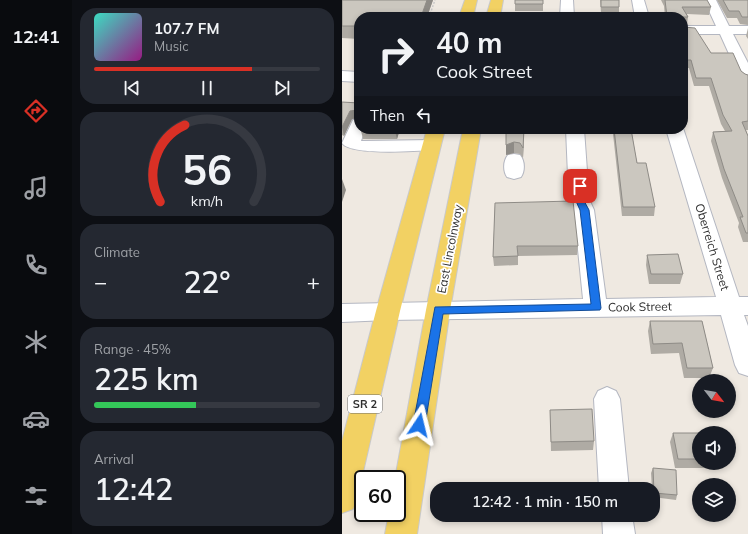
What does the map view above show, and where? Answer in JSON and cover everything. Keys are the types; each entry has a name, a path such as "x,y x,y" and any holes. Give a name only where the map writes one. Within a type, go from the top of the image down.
{"main road":[{"path":"467,12 470,0"},
{"path":"494,12 497,0"},
{"name":"East Lincolnway","path":"401,534 438,310 471,134"},
{"name":"SR 2","path":"342,498 388,311 434,137"}],"street":[{"path":"567,0 567,12"},
{"path":"638,0 641,12"},
{"path":"710,0 748,78"},
{"path":"688,30 748,30"},
{"path":"342,76 354,77"},
{"path":"355,134 351,143 360,146 434,137"},
{"path":"576,134 580,186 579,199 584,210 596,308"},
{"name":"Oberreich Street","path":"677,134 739,306 748,365"},
{"name":"Cook Street","path":"342,313 438,310 739,306"},
{"path":"607,399 613,482"},
{"path":"618,522 619,534"}],"path":[{"path":"431,12 435,0"}],"building":[{"path":"342,0 427,0 423,12 354,12 354,26 342,26"},
{"path":"515,0 543,0 543,4 515,4"},
{"path":"601,0 619,0 619,7 601,7"},
{"path":"665,0 707,0 711,7 682,7 685,12 666,12"},
{"path":"723,0 748,0 748,17 742,17 739,11 729,11"},
{"path":"688,27 695,28 711,53 733,53 741,71 748,75 748,121 742,122 748,136 748,233 746,233 740,217 743,217 724,169 713,132 732,131 723,115 711,78 696,78 691,60 688,60"},
{"path":"342,102 354,103 354,110 350,111 342,127"},
{"path":"506,134 524,134 523,148 520,143 514,142 506,145"},
{"path":"615,134 632,134 637,163 646,163 655,207 623,207"},
{"path":"573,201 578,246 517,246 518,256 493,257 495,203"},
{"path":"678,254 683,274 651,274 647,255"},
{"path":"650,321 702,321 713,368 687,368 682,343 653,344"},
{"path":"592,409 594,441 551,442 550,410"},
{"path":"673,433 692,433 692,459 678,459"},
{"path":"653,468 676,470 677,495 660,494 660,482 654,482"}],"route":[{"path":"419,425 438,310 596,308 584,210 579,199 580,186"}]}
